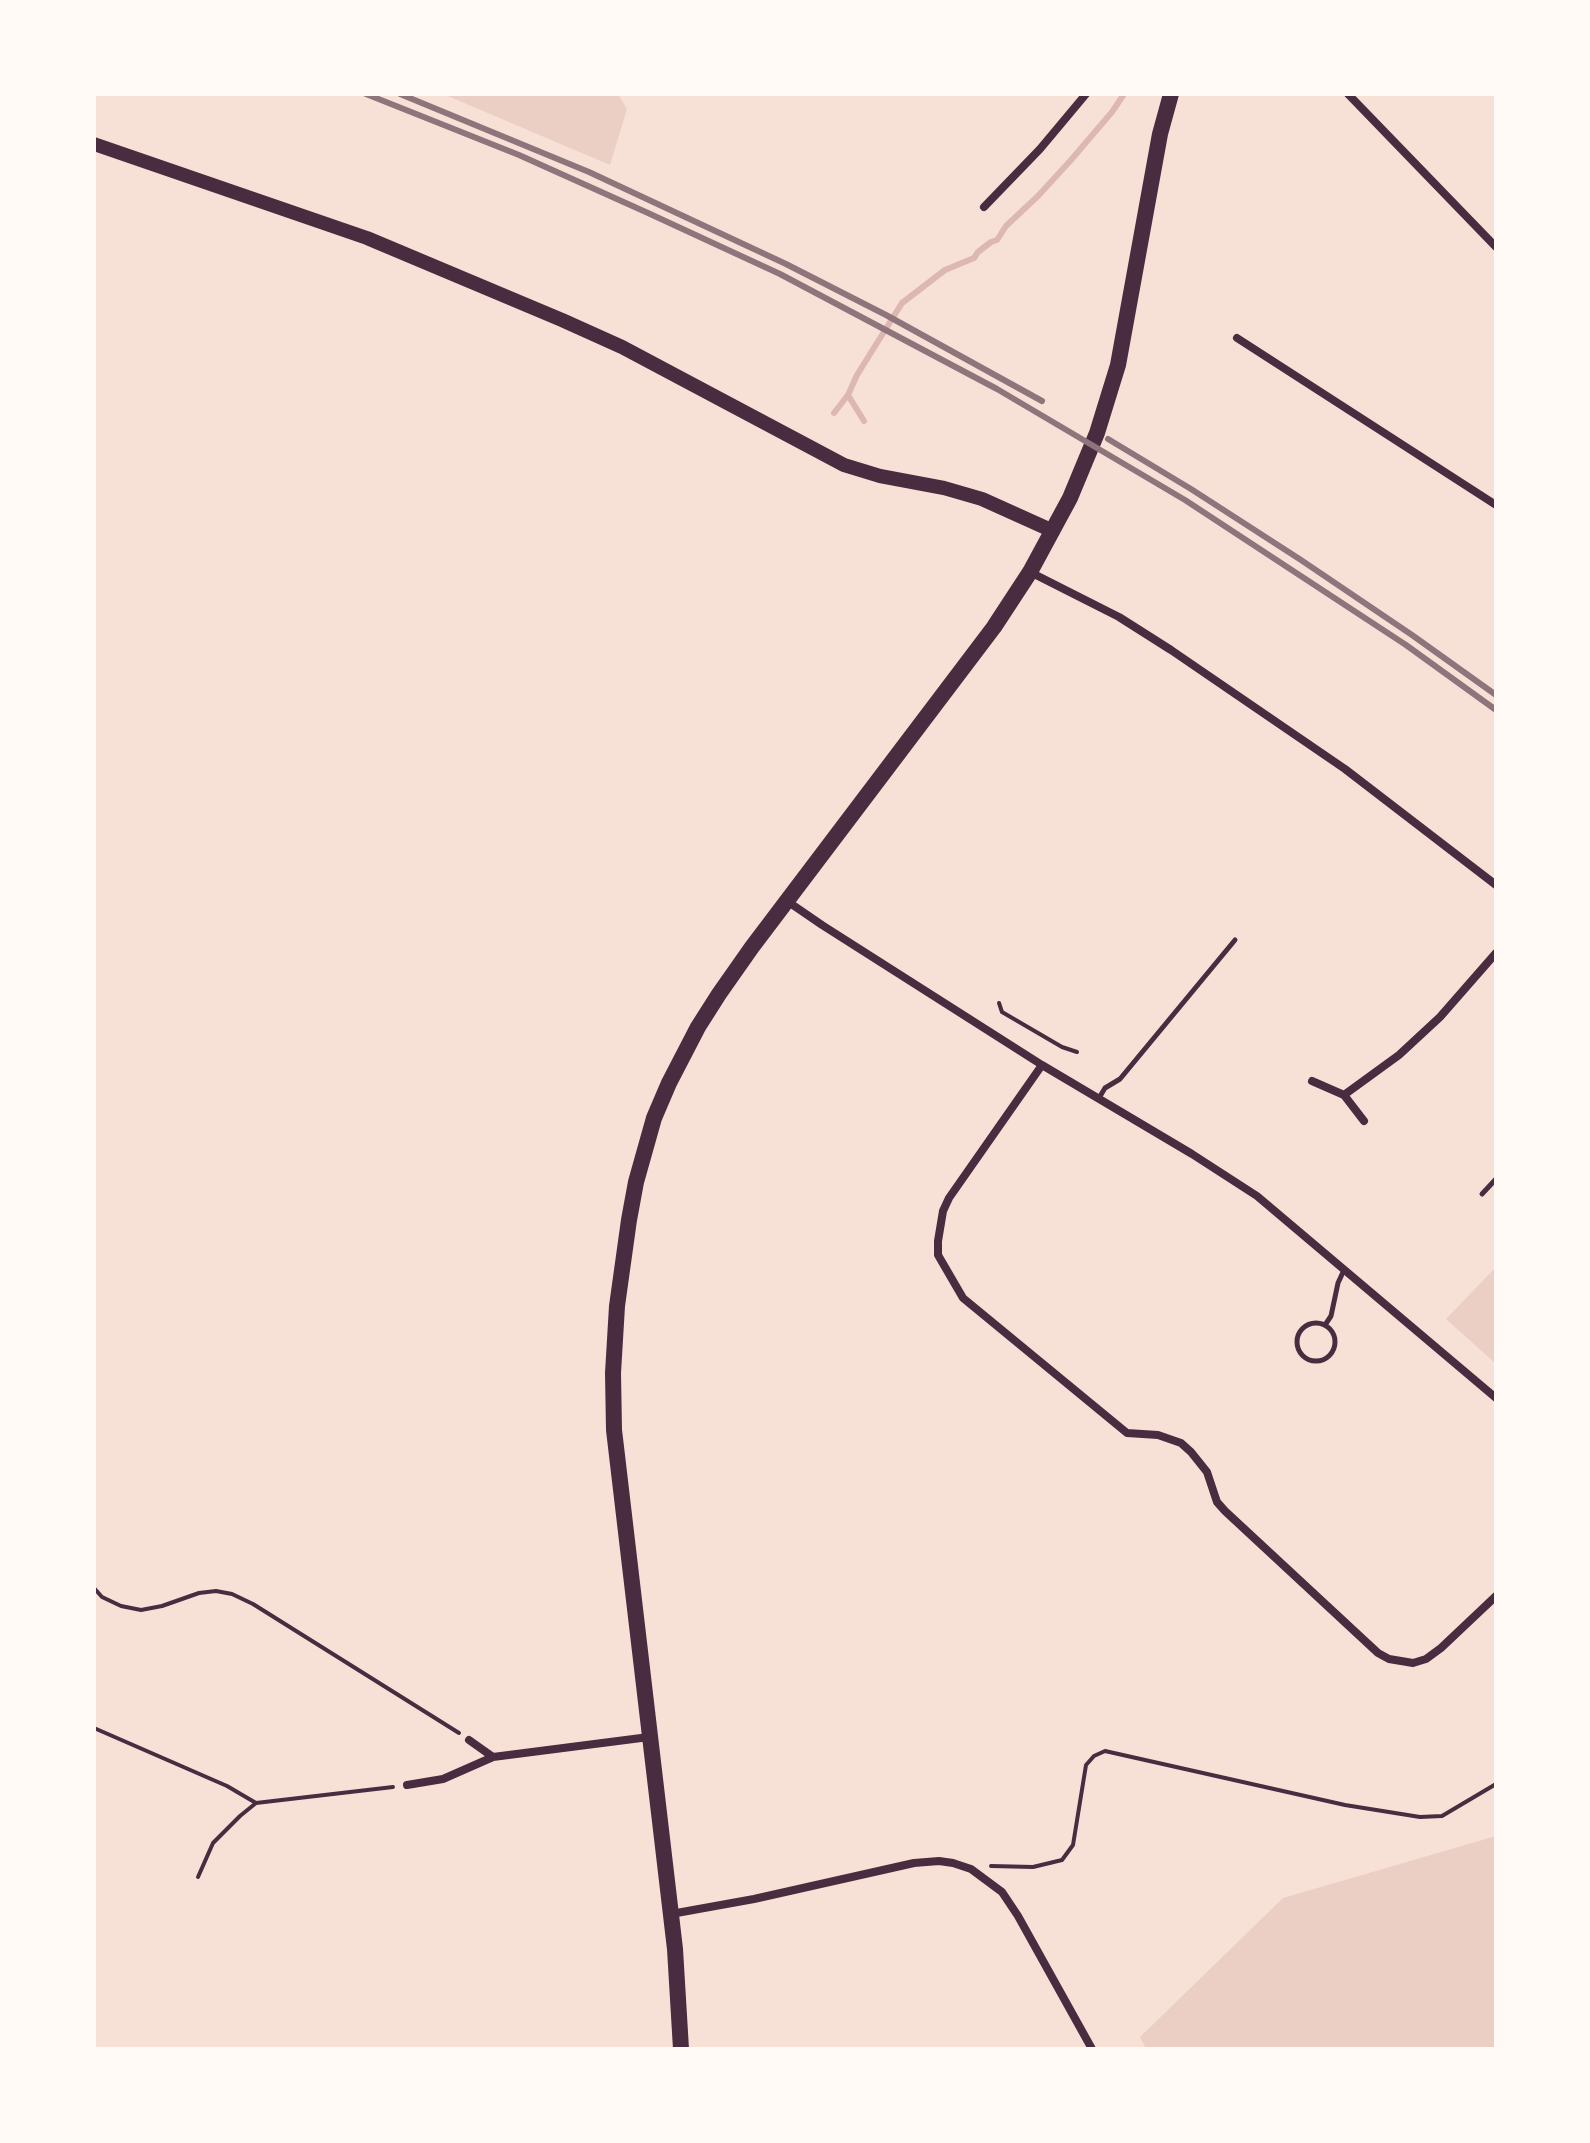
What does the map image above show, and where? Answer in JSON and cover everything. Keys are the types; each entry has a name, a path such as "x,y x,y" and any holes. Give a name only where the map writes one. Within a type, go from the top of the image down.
{"main road":[{"path":"681,2049 671,1914 614,1430 617,1306 629,1220 646,1146 669,1083 719,994 994,627 1053,531 1093,444 1111,389 1128,316 1166,96"}],"street":[{"path":"984,207 1040,149 1086,94"},
{"path":"1348,94 1496,247"},
{"path":"94,144 323,221 460,276 622,347 844,465 973,496 1053,531"},
{"path":"1237,338 1496,505"},
{"path":"1030,572 1119,617 1171,650 1345,769 1496,885"},
{"path":"787,900 1042,1065 1257,1196 1496,1398"},
{"path":"1344,1095 1399,1055 1440,1017 1496,953"},
{"path":"1042,1065 949,1198 940,1225 938,1255 963,1298 1127,1433 1158,1435 1181,1443 1207,1472 1217,1502 1225,1511 1378,1653 1389,1659 1413,1663 1426,1659 1496,1596"},
{"path":"1312,1081 1344,1095 1364,1121"},
{"path":"407,1785 443,1779 493,1757 649,1737"},
{"path":"469,1740 493,1757"},
{"path":"671,1914 914,1863 953,1863 972,1870 1002,1892 1092,2049"}],"lane":[{"path":"1098,1099 1105,1088 1120,1079 1235,940"},
{"path":"1482,1194 1496,1179"},
{"path":"1325,1325 1331,1316 1338,1283 1345,1269"},
{"path":"1306,1325 1325,1325 1335,1340 1332,1352 1323,1360 1311,1361 1297,1348 1298,1335 1306,1325"}],"path":[{"path":"999,1003 1002,1012 1062,1047 1077,1052"},
{"path":"94,1588 102,1597 121,1606 141,1610 199,1593 216,1591 232,1594 253,1604 469,1740"},
{"path":"94,1728 227,1786 256,1803"},
{"path":"972,1870 992,1866 1033,1867 1062,1860 1073,1845 1086,1765 1094,1756 1105,1751 1345,1805 1420,1817 1442,1816 1496,1784"},
{"path":"198,1877 213,1843 256,1803 407,1785"}],"shaded area":[{"path":"443,94 618,94 627,109 610,165"},
{"path":"1496,1267 1496,1364 1446,1319"},
{"path":"1496,1836 1496,2049 1146,2049 1140,2037 1283,1898"}],"waterway":[{"path":"834,413 848,395 902,303 945,270 974,258 997,240 1006,226 1071,160 1124,94"},
{"path":"848,395 864,421"}],"railway":[{"path":"366,94 519,155 780,274 997,389 1185,500 1406,645 1496,710"},
{"path":"400,94 589,172 786,264 1042,401"},
{"path":"1108,439 1301,560 1496,695"}]}
